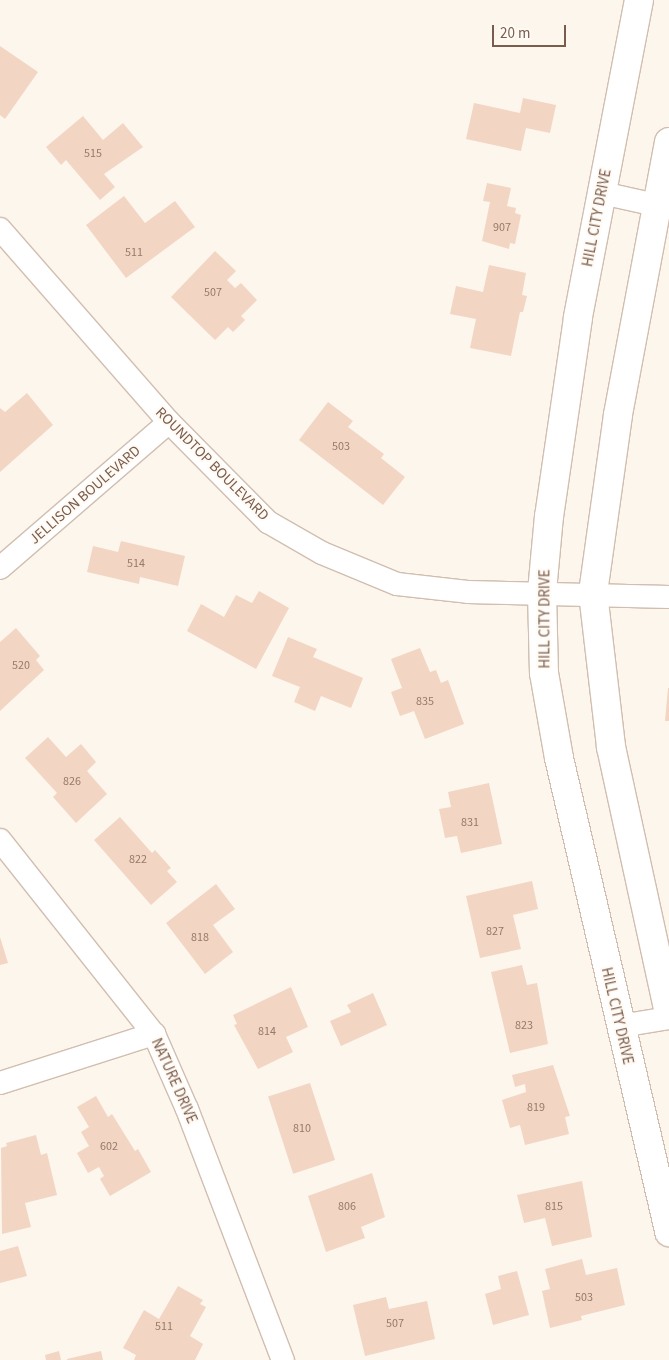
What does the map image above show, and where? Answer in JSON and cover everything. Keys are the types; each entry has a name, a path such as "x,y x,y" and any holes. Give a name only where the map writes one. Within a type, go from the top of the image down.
{"street":[{"name":"HILL CITY DRIVE","path":"640,0 602,193 563,413 542,592 544,673 559,758 669,1232"},
{"path":"669,142 663,206 618,415 593,593 611,747 669,1013"},
{"path":"602,193 663,206"},
{"name":"ROUNDTOP BOULEVARD","path":"0,228 169,422 268,522 322,553 398,584 468,592 593,593 669,597"},
{"name":"JELLISON BOULEVARD","path":"0,568 169,422"},
{"name":"NATURE DRIVE","path":"0,840 154,1034 188,1109 283,1360"},
{"path":"620,1026 669,1018"},
{"path":"0,1083 154,1034"}],"building":[{"path":"0,46 38,72 5,119 0,115"},
{"path":"523,98 556,105 550,133 526,128 521,151 466,139 474,103 520,113"},
{"path":"83,116 103,140 123,123 143,147 104,174 115,187 100,200 66,160 61,165 46,147"},
{"path":"487,183 511,188 507,206 516,208 515,213 521,215 515,244 510,243 509,249 482,241 490,202 483,201"},
{"path":"124,196 145,223 175,201 195,227 126,278 86,225"},
{"path":"215,251 236,271 227,280 235,288 241,283 257,300 241,316 245,320 233,332 228,327 215,340 171,297"},
{"path":"489,265 526,273 522,295 527,296 523,312 520,312 511,356 470,348 476,319 450,314 456,286 483,292"},
{"path":"27,393 53,425 0,472 0,408 5,412"},
{"path":"328,402 353,421 348,427 384,454 381,458 405,477 383,505 299,440"},
{"path":"121,541 185,556 178,586 140,577 139,584 87,572 93,546 118,552"},
{"path":"259,591 289,608 256,669 187,631 201,604 224,617 236,595 252,603"},
{"path":"16,628 40,656 36,660 44,670 0,711 0,642"},
{"path":"288,637 317,649 313,657 363,678 351,708 321,696 315,711 294,702 300,687 272,676"},
{"path":"420,648 430,672 436,670 441,683 448,680 464,724 425,739 414,711 400,716 391,692 402,688 391,659"},
{"path":"668,688 669,721 665,721"},
{"path":"48,737 66,757 81,744 96,762 87,771 107,794 76,823 53,797 57,793 25,758"},
{"path":"489,783 502,844 461,853 457,836 445,838 439,809 451,807 448,792"},
{"path":"120,817 152,853 155,850 171,868 167,871 177,882 151,905 94,840"},
{"path":"532,881 538,909 513,915 521,949 480,958 466,896"},
{"path":"216,884 235,909 213,925 233,952 205,974 166,923"},
{"path":"0,937 8,963 0,965"},
{"path":"522,965 527,985 537,983 548,1044 510,1053 491,972"},
{"path":"291,987 308,1027 286,1037 293,1052 258,1069 234,1025 237,1024 233,1015"},
{"path":"373,993 387,1025 341,1046 330,1021 351,1012 347,1005"},
{"path":"553,1065 570,1116 565,1117 569,1134 525,1145 520,1125 510,1128 502,1100 526,1092 525,1084 515,1087 512,1075"},
{"path":"310,1083 335,1160 293,1174 268,1097"},
{"path":"96,1096 108,1117 112,1114 135,1151 138,1149 151,1172 110,1196 100,1179 104,1176 99,1167 88,1173 77,1153 89,1146 81,1132 89,1127 77,1107"},
{"path":"36,1135 41,1155 47,1153 57,1195 25,1203 31,1227 2,1234 1,1148 7,1146 6,1143"},
{"path":"372,1173 385,1217 361,1227 365,1238 326,1252 308,1196"},
{"path":"582,1181 592,1237 552,1246 545,1218 524,1223 517,1195"},
{"path":"18,1246 27,1276 0,1283 0,1251"},
{"path":"582,1259 586,1275 617,1268 625,1305 581,1316 582,1320 550,1328 542,1291 550,1289 545,1269"},
{"path":"517,1271 529,1315 493,1325 485,1294 501,1289 498,1276"},
{"path":"178,1286 203,1300 200,1304 206,1307 190,1336 203,1344 195,1360 134,1360 136,1355 123,1348 144,1310 159,1319"},
{"path":"386,1297 389,1309 427,1301 435,1339 365,1356 353,1305"},
{"path":"59,1351 61,1360 46,1360 45,1355"},
{"path":"101,1351 103,1360 67,1360 67,1359"}]}
